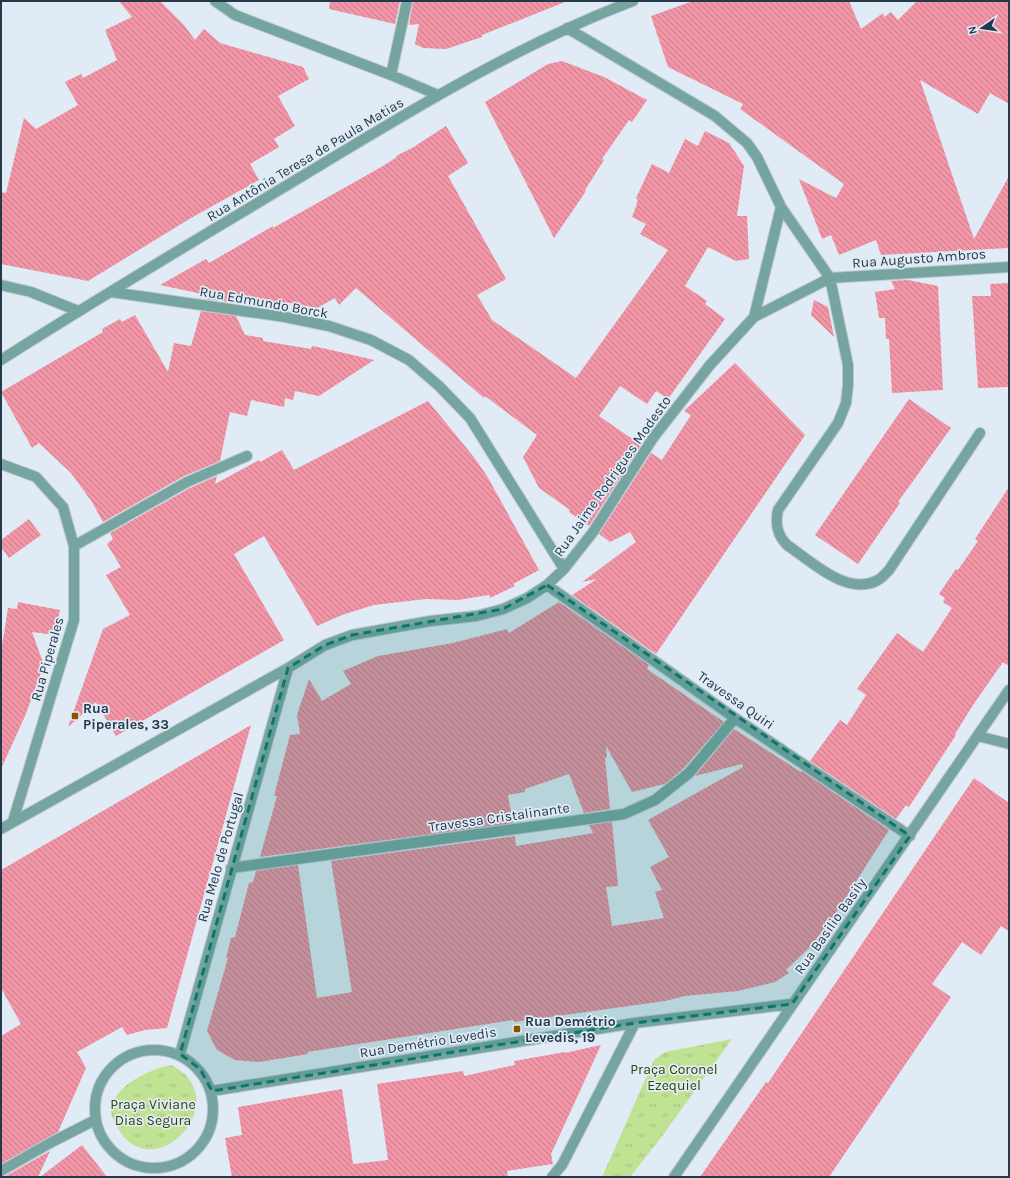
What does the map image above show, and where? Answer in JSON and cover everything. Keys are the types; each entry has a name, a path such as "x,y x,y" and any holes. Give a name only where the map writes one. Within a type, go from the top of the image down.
{"street":[{"path":"215,1 235,15 391,75 438,95"},
{"path":"391,75 407,1"},
{"name":"Rua Antônia Teresa de Paula Matias","path":"1,360 78,311 438,95 567,28 634,1"},
{"path":"567,28 715,116 747,143 758,157 781,207 830,278 848,365 846,403 838,423 778,510 777,527 781,539 787,545 838,580 850,584 864,585 878,580 889,570 980,433"},
{"name":"Rua Jaime Rodrigues Modesto","path":"1,829 288,668 325,645 352,635 396,626 476,616 504,609 527,598 547,585 564,569 593,532 652,438 710,365 754,317 781,207"},
{"name":"Rua Augusto Ambros","path":"754,317 830,278 1009,267"},
{"path":"1,285 31,292 78,311"},
{"name":"Rua Edmundo Borck","path":"111,292 284,317 329,326 371,340 409,360 470,418 564,569"},
{"path":"74,546 187,482 247,456"},
{"name":"Rua Piperales","path":"1,464 36,477 63,507 74,546 74,620 13,821"},
{"name":"Travessa Quiri","path":"547,585 735,718 910,836"},
{"name":"Rua Melo de Portugal","path":"180,1054 288,668"},
{"name":"Rua Basilio Basily","path":"674,1177 1009,690"},
{"name":"Travessa Cristalinante","path":"231,868 624,814 655,800 689,773 735,718"},
{"path":"978,736 1009,744"},
{"name":"Rua Demétrio Levedis","path":"212,1091 635,1023 792,1004"},
{"path":"552,1177 562,1165 635,1023"},
{"path":"148,1048 180,1054 200,1069 212,1091 214,1117 205,1141 187,1160 162,1169 136,1167 109,1149 95,1120 98,1087 117,1061 148,1048"},
{"path":"1,1170 95,1120"},
{"path":"133,1177 136,1167"}],"highlighted area":[{"path":"547,585 910,836 792,1004 635,1023 212,1091 200,1069 180,1054 288,668 325,645 352,635 503,609"}],"green space":[{"name":"Praça Coronel Ezequiel","path":"732,1039 660,1139 630,1177 602,1177 654,1060 665,1052"},
{"name":"Praça Viviane Dias Segura","path":"171,1065 189,1079 196,1095 195,1112 187,1128 174,1141 158,1148 142,1148 126,1139 119,1130 111,1113 112,1104 124,1087 133,1081 162,1067"}],"building":[{"path":"119,1 160,1 184,25 195,40 204,29 220,43 303,67 309,79 278,96 295,126 274,139 279,147 250,164 259,180 191,218 88,281 1,264 1,192 6,193 24,118 36,129 78,105 65,82 81,74 83,78 117,60 105,30 132,17"},
{"path":"330,1 400,1 395,24 329,9"},
{"path":"413,1 565,2 482,35 482,37 446,49 423,48 415,44 419,24 409,25"},
{"path":"693,1 849,1 861,29 883,13 884,17 891,12 898,20 917,1 1009,1 1009,104 990,93 978,114 920,80 974,239 1009,176 1009,248 881,255 876,240 839,255 831,235 822,239 799,179 836,198 844,184 740,109 743,104 668,67 651,16"},
{"path":"562,61 604,77 647,100 632,122 629,120 602,159 604,160 585,190 586,191 554,238 485,102 548,64"},
{"path":"446,126 468,163 448,176 506,279 477,295 492,320 576,378 668,250 640,234 646,224 632,217 638,200 636,198 652,164 669,173 685,139 698,146 705,131 729,143 744,166 737,216 747,216 749,259 736,261 708,247 685,286 707,301 705,304 725,319 668,399 656,391 647,404 620,386 599,416 641,445 589,526 569,512 570,510 539,488 523,457 537,435 485,396 484,398 356,288 339,305 335,298 317,308 290,303 255,300 256,301 226,298 228,302 205,299 207,295 160,285 206,259 209,263 273,226 273,228 383,166 397,157 396,156 412,148"},
{"path":"908,280 938,286 943,390 892,393 889,339 886,339 885,318 879,318 875,292 895,289 891,281"},
{"path":"1009,283 1009,387 978,388 972,296 991,296 990,284"},
{"path":"814,300 828,307 834,337 811,315"},
{"path":"201,311 236,316 245,335 263,338 263,341 311,349 312,346 374,360 319,396 295,391 293,400 285,398 284,407 251,400 247,416 230,412 220,461 184,476 103,522 92,502 71,473 39,443 32,448 1,392 103,332 102,329 120,319 122,322 135,315 168,372 174,343 191,346"},
{"path":"735,363 805,435 656,654 572,595 597,579 582,582 636,542 630,532 610,542 599,534 651,453 662,460 691,415 684,411"},
{"path":"909,399 951,428 898,502 900,503 858,564 815,535"},
{"path":"428,401 473,456 487,476 539,570 513,584 515,586 490,598 489,595 458,600 426,599 374,605 342,615 317,626 264,536 234,554 284,640 116,736 96,702 68,727 103,629 130,615 106,575 121,567 107,544 113,539 110,533 190,488 217,476 215,484 259,460 260,462 282,450 294,470"},
{"path":"1009,487 1009,666 1003,662 973,705 955,734 956,735 909,807 906,805 896,819 810,761 840,720 847,725 866,695 857,689 897,633 923,652 952,608 943,602 945,598 939,594 978,541 975,539"},
{"path":"29,519 41,535 9,558 1,547 1,540"},
{"path":"18,602 60,610 55,635 32,632 44,665 25,716 1,769 1,652 8,608 17,609"},
{"path":"559,602 649,665 647,669 724,722 684,768 665,784 632,792 606,746 607,757 605,758 610,809 584,813 569,774 525,789 525,792 508,795 513,823 260,857 277,796 274,796 290,735 300,734 297,715 309,679 322,701 351,684 343,671 378,656 453,643 507,629 509,633"},
{"path":"251,725 167,1028 145,1030 127,1035 122,1027 77,1052 86,1068 58,1132 1,1164 1,1036 21,1024 1,988 1,870"},
{"path":"734,729 801,772 802,771 889,830 837,911 811,946 786,970 789,973 775,982 738,991 685,996 665,1001 514,1022 513,1020 307,1052 308,1054 259,1062 235,1060 217,1050 207,1031 228,958 226,958 231,938 235,937 249,883 253,882 256,871 298,865 317,998 352,992 331,861 515,836 516,846 593,833 589,825 612,822 618,886 606,887 612,926 664,918 655,892 662,890 650,867 669,857 648,820 743,767 742,764 695,776"},
{"path":"974,778 1009,803 1009,931 1001,926 981,955 962,942 932,984 951,997 829,1177 700,1177 766,1082 768,1083"},
{"path":"601,1045 551,1154 553,1164 507,1171 508,1177 232,1177 225,1138 242,1135 238,1107 342,1089 353,1164 388,1160 377,1084 463,1071 464,1076 515,1065 514,1061 565,1053"},
{"path":"82,1145 107,1177 40,1177"},
{"path":"50,1151 38,1177 4,1177"}],"place":[{"name":"Rua Piperales, 33","path":"75,716"},
{"name":"Rua Demétrio Levedis, 19","path":"517,1029"}]}
